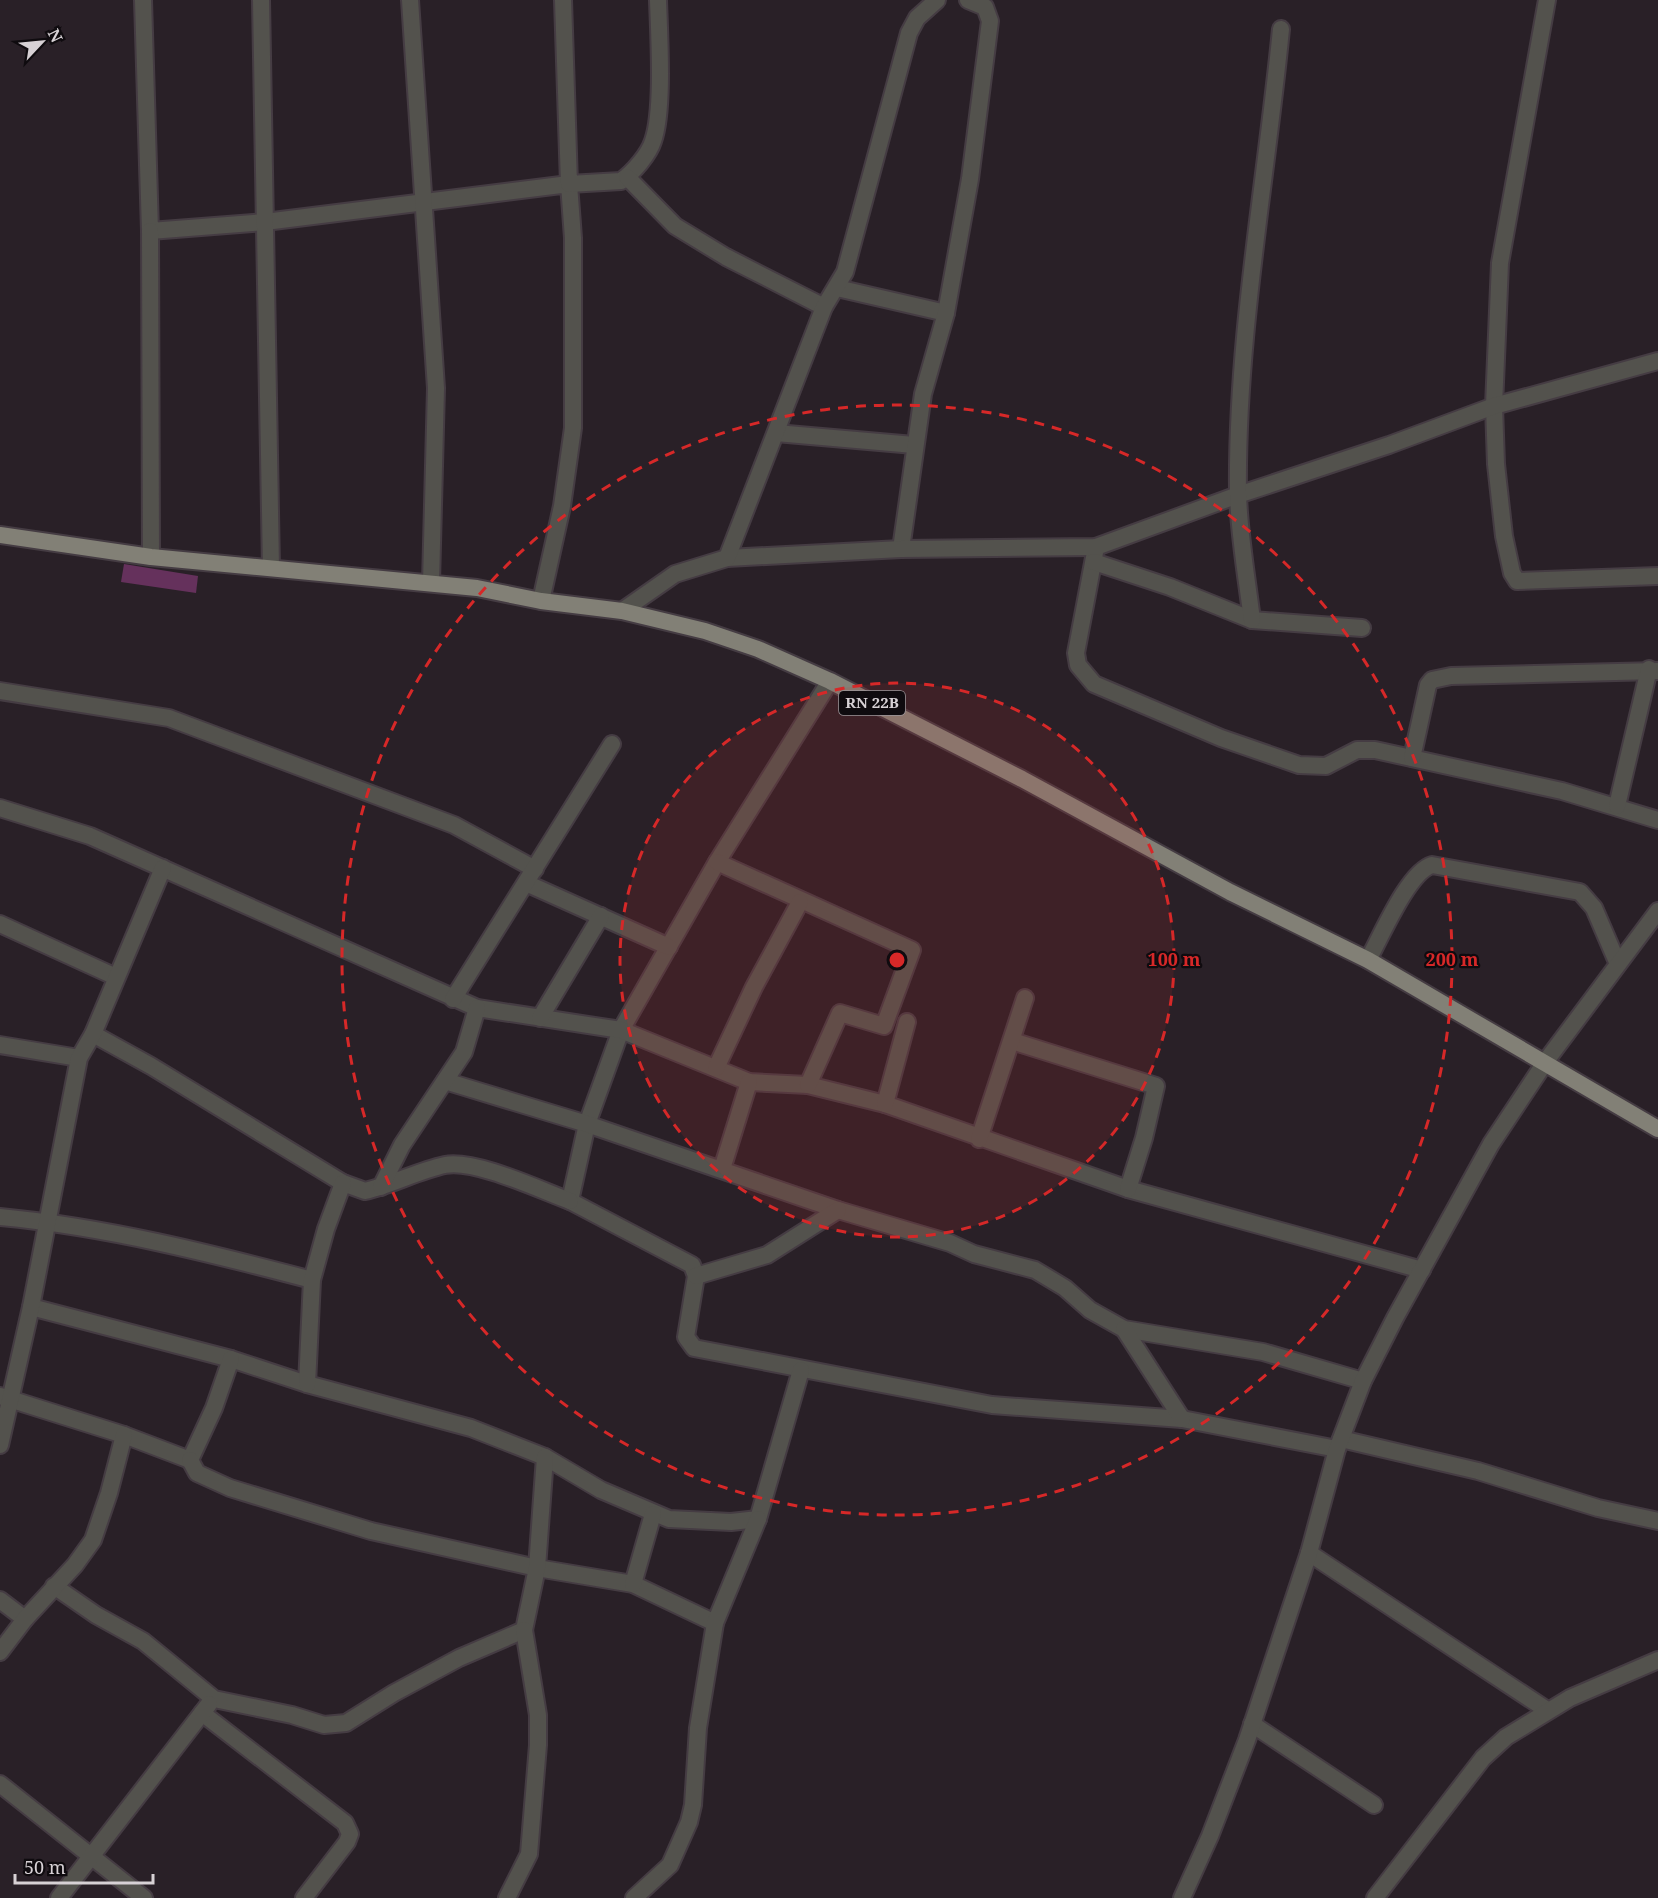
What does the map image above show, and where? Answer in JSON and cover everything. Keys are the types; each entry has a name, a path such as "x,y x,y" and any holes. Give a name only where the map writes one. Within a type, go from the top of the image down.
{"main road":[{"name":"RN 22B","path":"0,535 151,557 430,583 622,611 726,638 758,649 830,681 1072,806 1230,892 1368,960 1658,1129"}],"street":[{"path":"143,0 150,231 151,557"},
{"path":"261,0 271,568"},
{"path":"410,0 436,388 430,583"},
{"path":"541,601 564,496 573,428 573,238 563,0"},
{"path":"150,231 265,222 570,184 616,182 627,177 652,144 656,133 658,0"},
{"path":"727,558 824,307 845,272 909,33 917,18 937,0"},
{"path":"901,549 923,393 946,313 970,179 990,21 986,7 968,0"},
{"path":"1547,0 1500,263 1494,406 1496,464 1504,536 1513,578 1526,582 1658,576"},
{"path":"1252,620 1238,495 1252,256 1281,29"},
{"path":"627,177 675,226 726,257 824,307"},
{"path":"837,288 946,313"},
{"path":"1095,555 1238,495 1389,445 1494,406 1658,361"},
{"path":"776,434 914,445"},
{"path":"622,611 675,574 727,558 901,549 1095,555 1252,620 1362,628"},
{"path":"1095,555 1076,653 1078,665 1094,684 1221,738 1299,765 1326,766 1357,750 1366,749 1502,777 1617,806 1658,820"},
{"path":"1412,758 1428,685 1432,681 1451,676 1654,670 1617,806"},
{"path":"570,1201 588,1124 621,1030 717,862 830,681"},
{"path":"0,691 169,718 454,825 531,876 601,916 669,947"},
{"path":"453,999 612,744"},
{"path":"0,807 90,836 477,1008 621,1030 749,1082 808,1085 885,1104 1128,1189 1422,1270"},
{"path":"717,862 800,902 912,950 884,1026 840,1013 808,1085"},
{"path":"1368,960 1418,874 1432,865 1580,892 1594,908 1618,964"},
{"path":"0,1445 4,1397 31,1307 79,1058 93,1034 163,868"},
{"path":"716,1068 754,987 800,902"},
{"path":"1182,1898 1210,1836 1252,1724 1310,1553 1339,1444 1363,1381 1491,1144 1546,1062 1658,911"},
{"path":"540,1018 601,916"},
{"path":"0,924 116,977"},
{"path":"979,1138 1024,998"},
{"path":"381,1187 402,1145 464,1052 477,1008"},
{"path":"885,1104 907,1022"},
{"path":"93,1034 151,1066 343,1183 365,1191 447,1164 468,1165 570,1201 689,1262 696,1276 686,1337 690,1345 801,1370 992,1405 1182,1419 1339,1444 1458,1466 1599,1508 1658,1521"},
{"path":"1012,1041 1156,1086 1128,1189"},
{"path":"0,1045 79,1058"},
{"path":"445,1081 588,1124 838,1209 950,1243 974,1254 1035,1270 1065,1288 1089,1310 1124,1329 1263,1352 1363,1381"},
{"path":"722,1169 749,1082"},
{"path":"307,1384 312,1280 326,1229 343,1183"},
{"path":"696,1276 767,1255 838,1209"},
{"path":"0,1217 47,1221 142,1239 312,1280"},
{"path":"31,1307 231,1359 307,1384 471,1428 545,1457 601,1490 669,1519 702,1521 758,1519"},
{"path":"1124,1329 1182,1419"},
{"path":"190,1460 214,1408 231,1359"},
{"path":"634,1898 670,1865 689,1822 693,1805 698,1728 715,1623 758,1519 801,1370"},
{"path":"4,1397 123,1435 190,1460 197,1473 240,1491 371,1531 537,1568 633,1584 715,1623"},
{"path":"0,1652 25,1619 75,1565 93,1540 109,1493 123,1435"},
{"path":"507,1898 529,1854 538,1745 538,1715 524,1630 537,1568 545,1457"},
{"path":"633,1584 653,1514"},
{"path":"1310,1553 1547,1710"},
{"path":"54,1586 96,1615 143,1641 214,1699 292,1715 324,1725 346,1724 394,1693 444,1666 524,1630"},
{"path":"0,1600 25,1619"},
{"path":"1375,1898 1483,1758 1506,1737 1547,1710 1658,1660"},
{"path":"59,1898 214,1699"},
{"path":"202,1713 345,1823 350,1834 347,1842 304,1898"},
{"path":"1252,1724 1374,1805"},
{"path":"0,1784 144,1898"}],"building":[{"path":"124,564 198,576 196,593 121,582"}]}
